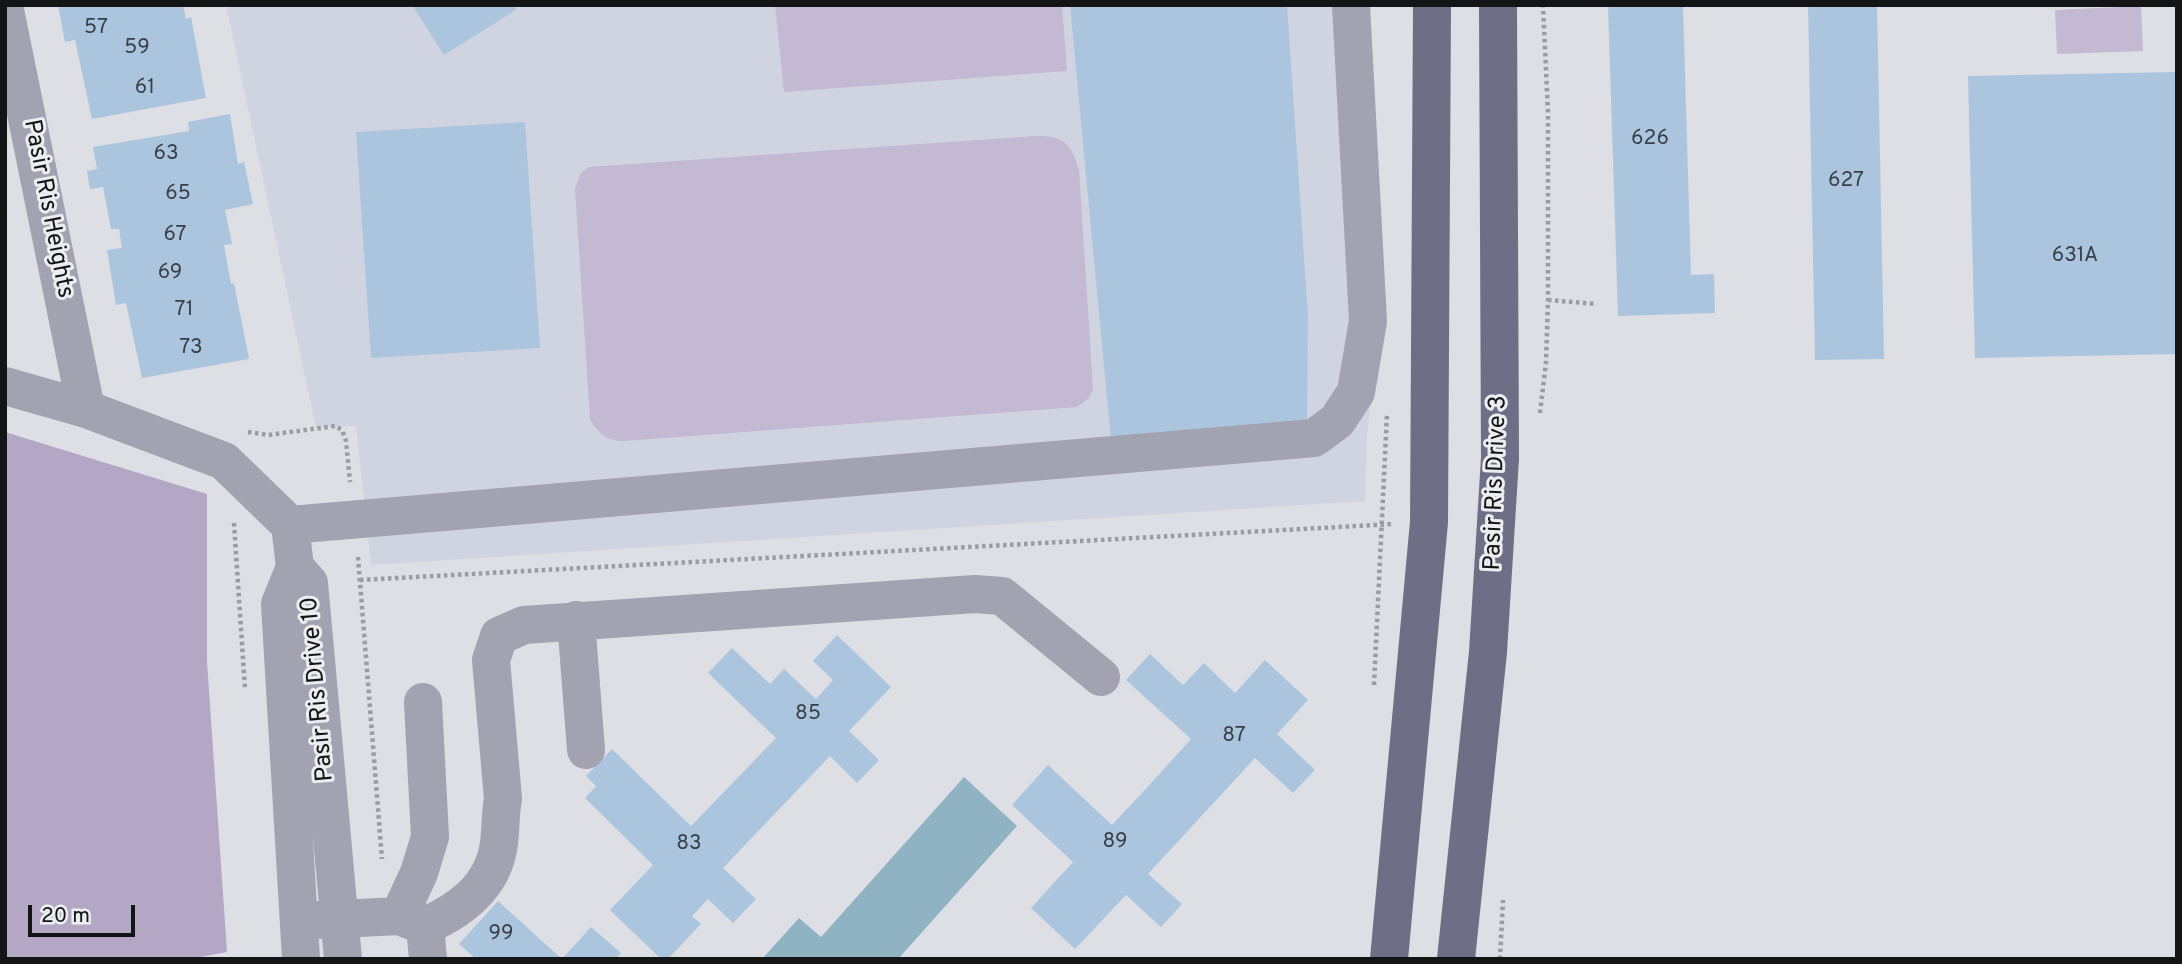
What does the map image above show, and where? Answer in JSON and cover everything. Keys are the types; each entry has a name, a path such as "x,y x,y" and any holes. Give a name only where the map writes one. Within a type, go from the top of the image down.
{"main road":[{"path":"1389,959 1429,522 1432,5"},
{"name":"Pasir Ris Drive 3","path":"1456,959 1488,652 1500,457 1498,5"}],"street":[{"path":"290,525 1314,438 1337,421 1356,392 1367,321 1351,5"},
{"name":"Pasir Ris Heights","path":"5,10 86,409"},
{"path":"5,386 86,409 224,461 290,525 295,567"},
{"name":"Pasir Ris Drive 10","path":"301,959 280,604 295,567 309,583 343,959"},
{"path":"299,921 341,921 410,929 447,916 469,902 488,875 499,845 499,818 503,799 491,660 499,636 524,625 541,626 576,620 975,594 1002,596 1101,677"},
{"path":"576,620 586,750"},
{"path":"410,929 419,873 430,837 423,702"}],"path":[{"path":"1539,420 1546,362 1548,300 1548,113 1543,5"},
{"path":"1548,300 1597,304"},
{"path":"1373,687 1387,405"},
{"path":"233,519 245,700"},
{"path":"410,929 360,580 1429,522"}],"shaded area":[{"path":"226,5 1367,5 1379,328 1367,434 1365,501 371,565 356,426 316,428"},
{"path":"775,5 1062,5 1067,71 784,92"},
{"path":"2141,6 2143,51 2057,54 2055,10"},
{"path":"1036,136 1060,139 1073,154 1079,170 1093,389 1088,399 1077,407 624,441 607,438 593,424 590,419 575,189 581,173 589,167"},
{"path":"5,432 207,494 207,662 227,952 190,959 5,959"}],"water":[{"path":"964,777 1017,826 898,959 762,959 799,918 821,937"}],"building":[{"path":"58,5 183,5 186,19 191,17 206,98 92,119 75,40 65,42"},
{"path":"412,5 513,5 516,10 444,55"},
{"path":"1070,5 1287,5 1308,316 1307,426 1111,441"},
{"path":"1608,5 1683,5 1691,275 1714,274 1715,313 1618,316"},
{"path":"1808,5 1877,5 1884,359 1815,360"},
{"path":"2177,72 2177,354 1975,358 1968,76"},
{"path":"230,114 238,164 244,162 253,204 225,210 232,244 224,245 249,359 142,378 126,303 116,305 107,250 122,248 119,229 111,229 103,187 90,189 87,171 97,169 93,147 189,131 188,122"},
{"path":"525,122 540,348 371,358 356,132"},
{"path":"837,635 891,687 849,731 879,760 857,783 830,756 723,868 756,899 733,923 708,899 692,916 701,924 668,959 661,959 610,910 653,865 585,798 596,786 586,776 612,749 691,826 776,738 708,673 732,648 770,684 784,669 816,699 833,680 813,661"},
{"path":"1150,654 1183,685 1204,663 1235,693 1265,660 1308,700 1277,734 1315,770 1293,793 1255,758 1148,874 1182,904 1161,927 1126,895 1075,949 1031,908 1073,862 1012,805 1048,765 1112,825 1153,781 1191,739 1126,680"},
{"path":"498,901 562,959 476,959 459,944"},
{"path":"591,927 621,953 616,959 562,959"}]}
